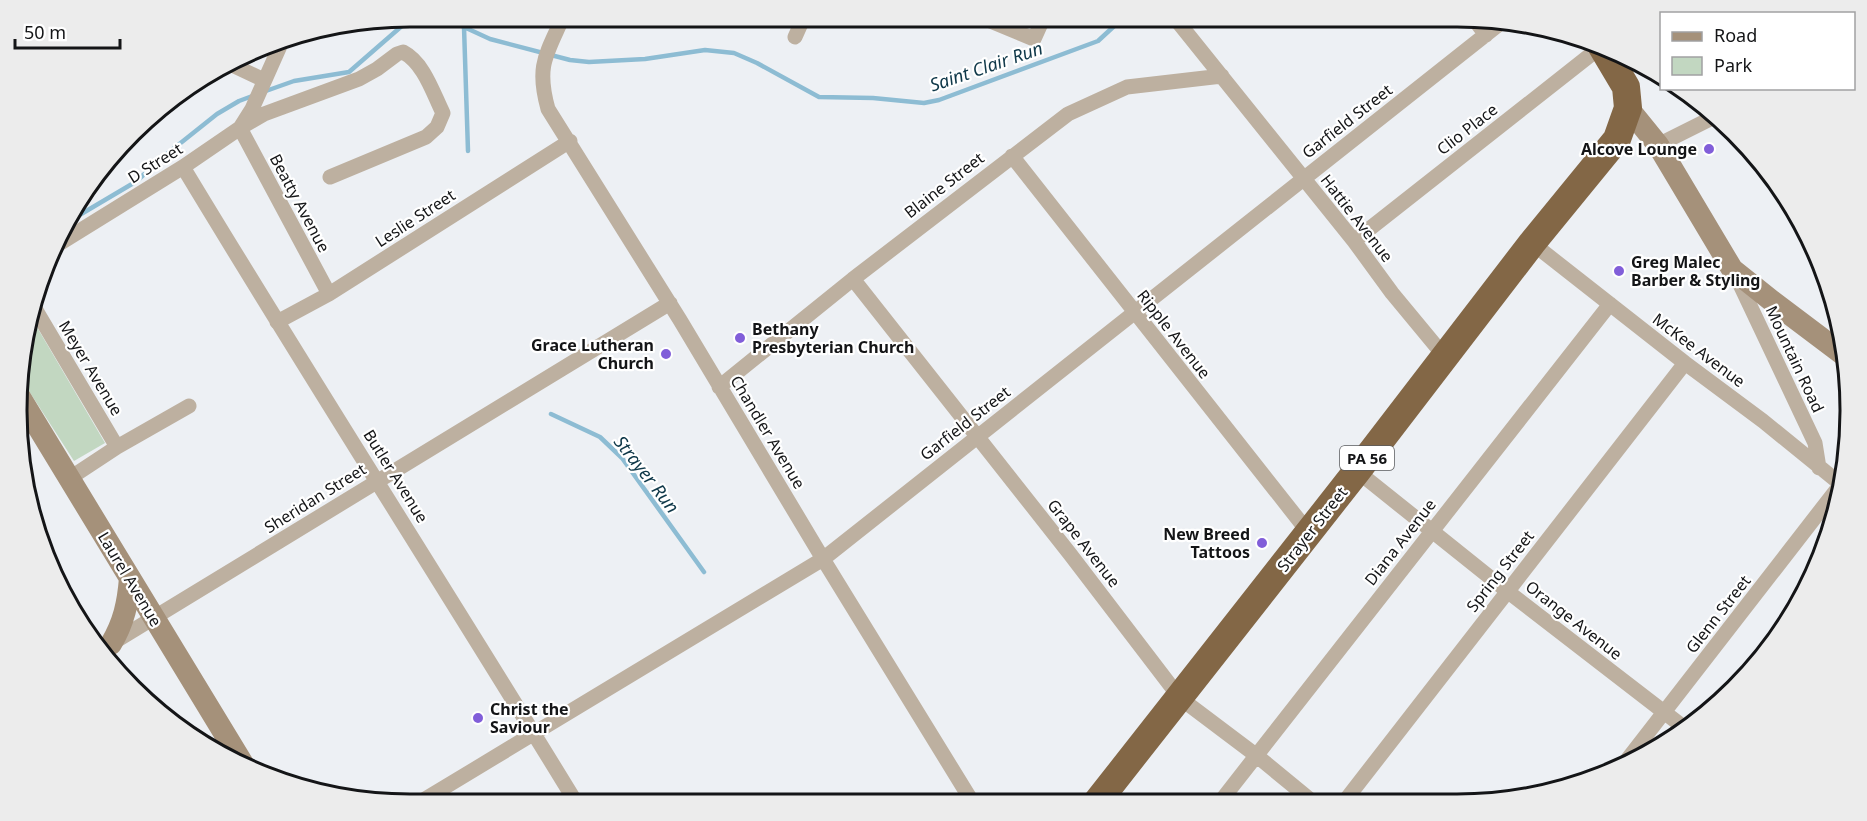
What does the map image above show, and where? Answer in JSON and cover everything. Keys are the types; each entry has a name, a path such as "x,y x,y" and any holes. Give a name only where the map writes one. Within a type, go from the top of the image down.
{"highway":[{"path":"1610,59 1626,87 1628,108"},
{"name":"Strayer Street","path":"1103,794 1309,533 1532,243 1617,139 1628,108"}],"street":[{"name":"Chandler Avenue","path":"558,27 542,70 548,109 670,303 967,794"},
{"path":"795,37 799,27"},
{"path":"1006,27 1034,39 1039,27"},
{"name":"Hattie Avenue","path":"1183,27 1445,357"},
{"path":"1480,28 1485,35"},
{"name":"Garfield Street","path":"433,794 823,559 1493,29"},
{"name":"D Street","path":"240,128 252,109 278,51"},
{"name":"D Street","path":"69,238 264,114 359,79 403,52 420,67 443,113 437,128 426,137 330,177"},
{"name":"Clio Place","path":"1354,241 1593,52"},
{"path":"238,69 263,83"},
{"name":"Blaine Street","path":"719,387 853,279 1068,114 1127,87 1222,76"},
{"path":"1628,108 1658,145 1732,269 1835,349"},
{"path":"1658,145 1707,120"},
{"name":"Beatty Avenue","path":"240,128 329,294"},
{"name":"Leslie Street","path":"277,322 329,294 570,141"},
{"name":"Ripple Avenue","path":"1012,156 1309,533"},
{"name":"Butler Avenue","path":"183,167 571,794"},
{"name":"McKee Avenue","path":"1532,243 1834,479"},
{"name":"Mountain Road","path":"1732,269 1815,443 1819,468"},
{"name":"Grape Avenue","path":"853,279 1077,563 1180,698 1303,794"},
{"name":"Sheridan Street","path":"107,646 670,303"},
{"name":"Diana Avenue","path":"1226,794 1610,304"},
{"name":"Meyer Avenue","path":"39,316 117,447"},
{"name":"Spring Street","path":"1350,794 1685,363"},
{"path":"70,478 117,447 189,406"},
{"name":"Laurel Avenue","path":"27,409 235,751"},
{"name":"Orange Avenue","path":"1357,471 1507,591 1679,723"},
{"name":"Glenn Street","path":"1635,749 1829,502"},
{"path":"107,646 121,627 126,615 130,578"}],"green space":[{"path":"36,326 105,443 74,461 28,389"}],"waterway":[{"name":"Saint Clair Run","path":"263,92 294,81 349,72 400,27"},
{"name":"Saint Clair Run","path":"464,27 490,39 570,60 589,62 645,59 705,50 734,53 819,97 873,98 924,103 939,100 1098,41 1113,27"},
{"name":"Strayer Run","path":"464,27 468,151"},
{"name":"Saint Clair Run","path":"81,214 137,181 158,161 217,114 255,95"},
{"name":"Strayer Run","path":"551,414 600,437 622,458 704,572"}],"place":[{"name":"Alcove Lounge","path":"1709,149"},
{"name":"Greg Malec Barber & Styling","path":"1619,271"},
{"name":"Bethany Presbyterian Church","path":"740,338"},
{"name":"Grace Lutheran Church","path":"666,354"},
{"name":"New Breed Tattoos","path":"1262,543"},
{"name":"Christ the Saviour","path":"478,718"}]}
